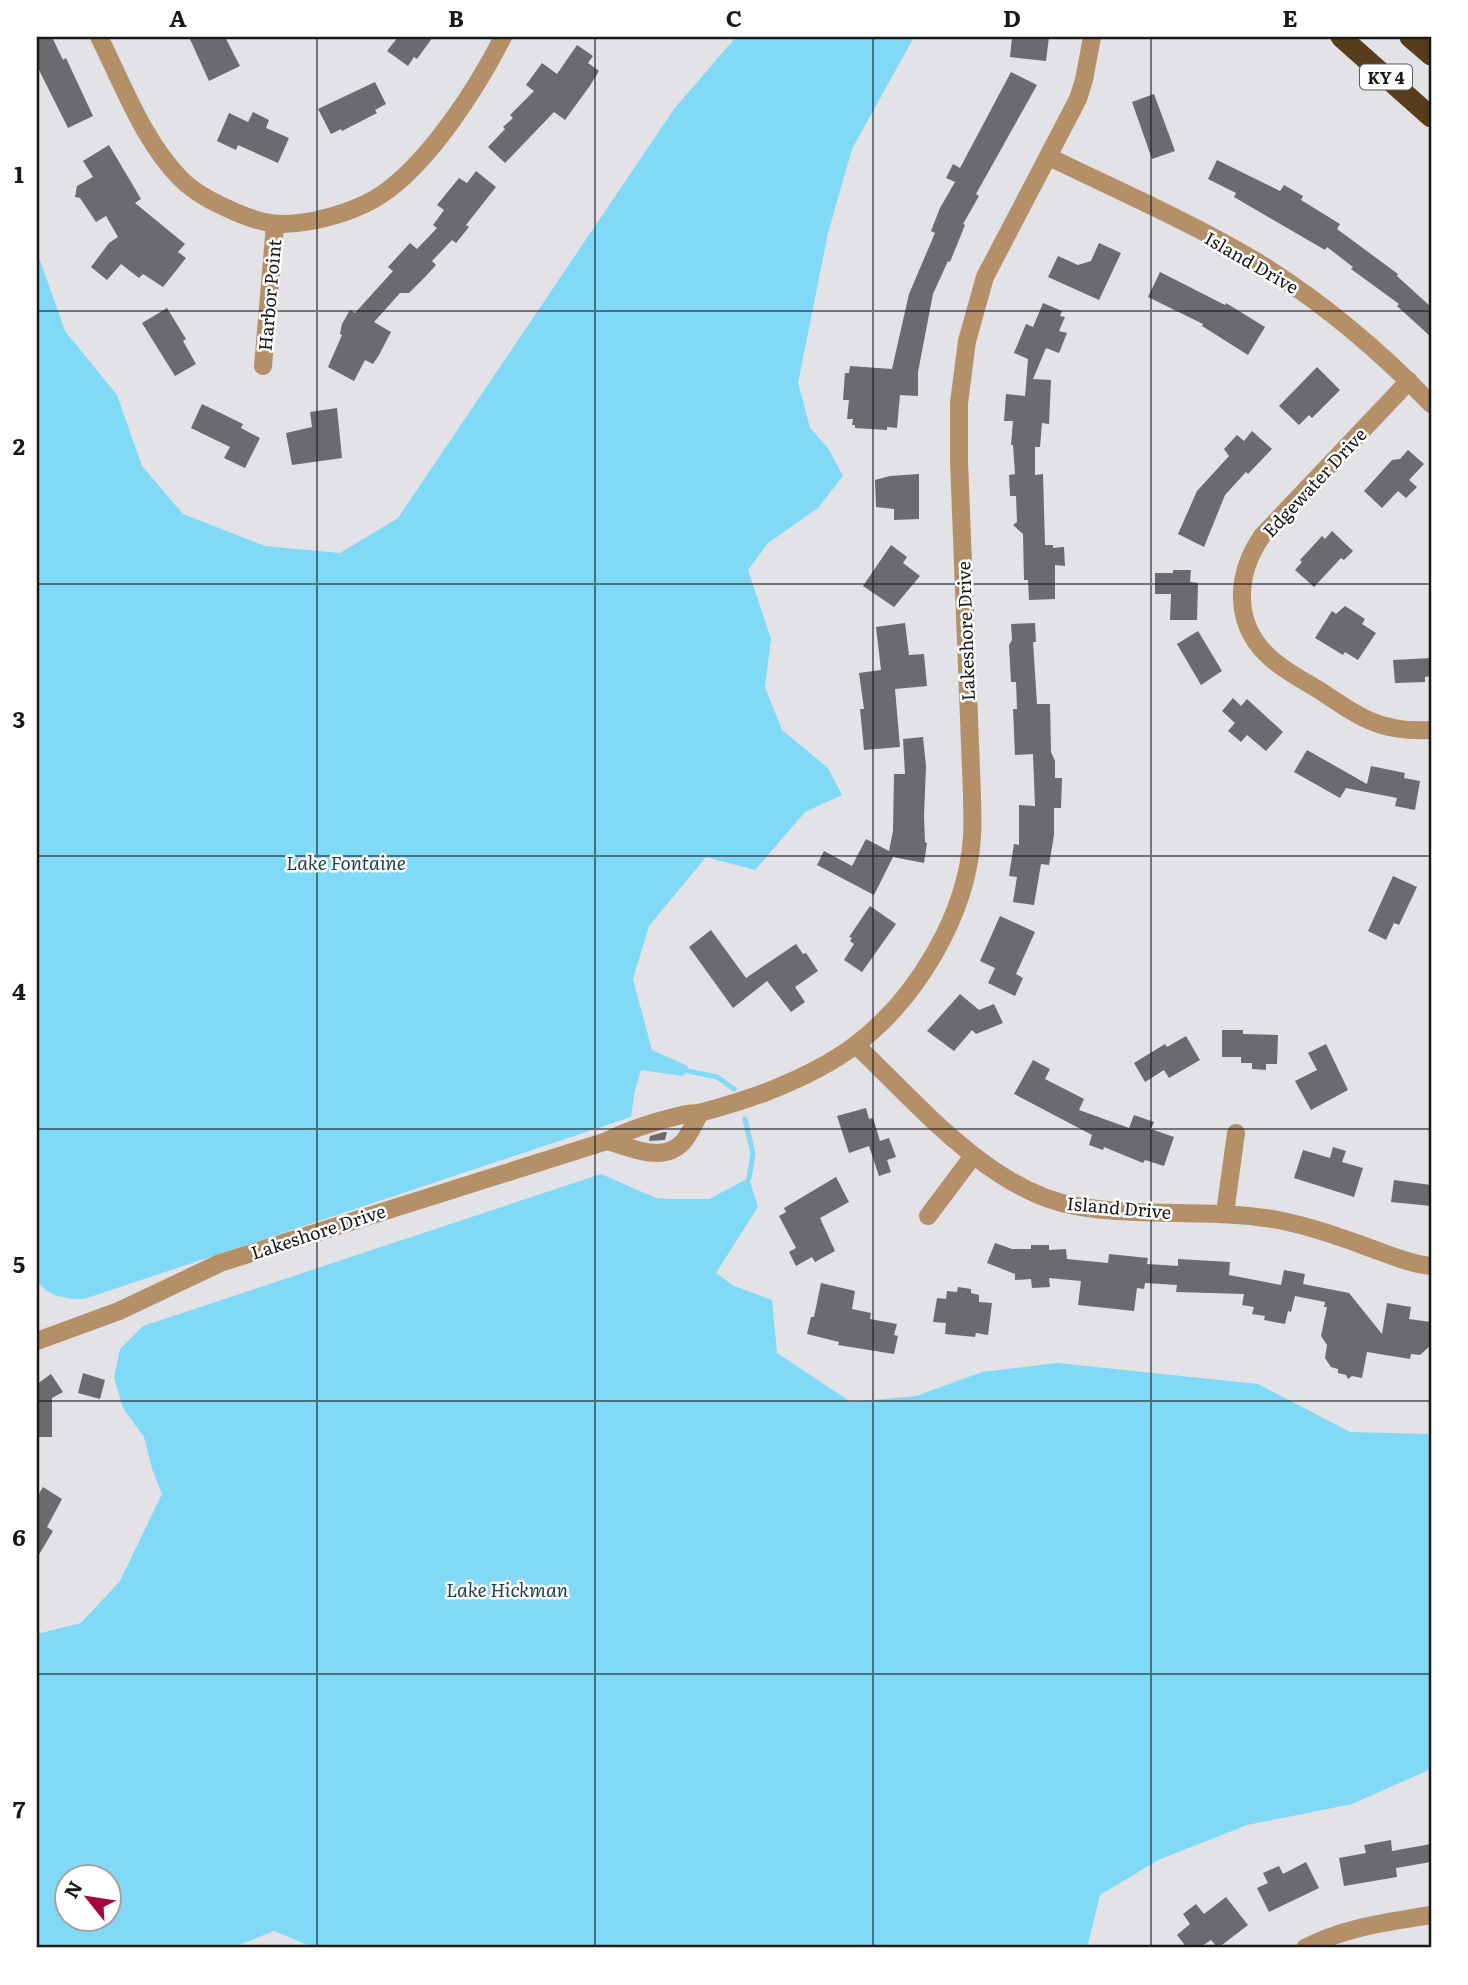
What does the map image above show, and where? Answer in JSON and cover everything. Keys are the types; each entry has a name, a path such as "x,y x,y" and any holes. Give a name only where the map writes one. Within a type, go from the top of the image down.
{"highway":[{"name":"KY 4","path":"1341,37 1431,117"},
{"name":"KY 4","path":"1410,37 1431,55"}],"street":[{"path":"99,37 159,152 183,180 217,204 275,225 293,225 333,217 381,195 403,177 465,100 503,37"},
{"name":"Lakeshore Drive","path":"37,1341 119,1311 220,1263 607,1141 646,1126 700,1113 770,1090 813,1071 856,1045 896,1008 932,958 955,908 972,839 959,461 959,403 970,328 985,277 1077,99 1084,80 1092,37"},
{"name":"Island Drive","path":"1049,156 1254,260 1356,332 1431,404"},
{"name":"Harbor Point","path":"263,366 275,225"},
{"name":"Edgewater Drive","path":"1409,381 1262,536 1246,565 1242,600 1245,620 1252,636 1275,662 1371,723 1391,729 1431,730"},
{"name":"Island Drive","path":"856,1045 973,1156 1032,1192 1054,1201 1131,1211 1225,1213 1280,1220 1407,1261 1431,1266"},
{"path":"607,1141 646,1153 663,1152 680,1146 700,1113"},
{"path":"1225,1213 1236,1133"},
{"path":"928,1216 973,1156"},
{"path":"1305,1948 1374,1924 1431,1915"}],"water":[{"name":"Lake Fontaine","path":"736,37 914,37 852,149 828,233 798,383 810,428 828,448 843,476 818,508 768,543 748,570 771,639 765,687 782,730 828,768 842,795 805,812 755,870 706,857 649,926 633,979 652,1050 688,1066 688,1071 682,1076 641,1070 631,1117 84,1299 52,1294 37,1281 37,252 65,331 117,395 142,466 183,514 265,546 340,553 398,518 674,109"},
{"name":"Lake Hickman","path":"601,1174 656,1198 671,1199 709,1199 749,1178 758,1207 716,1273 734,1286 772,1300 777,1353 851,1402 916,1396 982,1372 1057,1363 1258,1384 1350,1432 1431,1434 1431,1769 1352,1804 1247,1825 1158,1860 1100,1895 1087,1948 315,1948 274,1931 232,1948 37,1948 37,1634 81,1623 120,1581 162,1494 144,1437 123,1408 114,1378 120,1349 143,1326"}],"building":[{"path":"37,37 52,37 63,60 66,58 93,116 68,128 37,66"},
{"path":"189,37 225,37 240,66 209,81"},
{"path":"398,37 433,37 417,59 414,57 408,66 387,51"},
{"path":"1012,37 1049,37 1046,61 1010,57"},
{"path":"577,45 593,56 588,63 599,71 565,120 554,112 505,163 488,147 513,118 510,115 534,91 526,85 542,63 557,74"},
{"path":"1011,72 1037,85 976,194 979,196 963,224 965,225 950,262 948,261 933,294 918,372 918,396 900,395 897,428 855,428 855,425 852,425 853,419 847,419 849,400 843,400 845,373 849,373 850,366 892,369 909,294 935,233 931,231 940,208 955,182 946,178 953,164 960,168"},
{"path":"375,82 386,104 375,110 377,113 331,134 318,109"},
{"path":"1154,94 1175,151 1152,159 1132,102"},
{"path":"253,112 269,120 266,128 289,138 278,163 238,145 236,150 217,141 229,113 248,122"},
{"path":"109,145 141,199 135,203 185,244 178,252 186,258 163,287 143,274 139,278 121,264 107,280 91,267 109,243 118,237 106,216 96,222 80,198 75,197 77,186 93,177 83,161"},
{"path":"1217,160 1280,191 1284,185 1303,196 1301,200 1340,224 1337,229 1398,274 1397,276 1431,307 1431,337 1397,306 1399,304 1351,269 1353,267 1327,247 1325,250 1234,197 1236,193 1208,179"},
{"path":"476,171 496,187 466,225 469,227 456,243 452,240 432,261 436,265 426,276 409,293 400,293 374,322 391,332 373,364 365,360 354,381 328,367 342,335 342,324 350,310 355,313 393,271 388,267 410,243 417,249 437,228 433,225 444,210 437,205 459,178 467,183"},
{"path":"1099,243 1121,253 1099,300 1048,277 1058,256 1078,265 1091,261"},
{"path":"1160,272 1225,305 1226,303 1265,327 1248,355 1202,326 1203,324 1148,297"},
{"path":"1043,303 1062,311 1060,316 1065,317 1059,331 1067,333 1059,353 1046,348 1033,379 1051,380 1049,424 1042,423 1040,447 1035,447 1035,475 1043,474 1045,545 1053,545 1053,548 1064,547 1065,566 1055,565 1055,599 1029,600 1028,580 1024,580 1023,534 1013,525 1017,522 1016,496 1010,496 1009,475 1015,474 1011,445 1013,421 1004,421 1006,394 1025,396 1028,359 1014,353 1026,324 1033,327"},
{"path":"167,308 186,339 183,341 196,364 175,376 142,323"},
{"path":"1317,367 1340,390 1312,418 1309,415 1299,425 1279,406"},
{"path":"202,404 243,424 241,428 260,438 245,468 224,458 230,447 191,428"},
{"path":"337,408 342,458 292,465 286,433 312,427 310,412"},
{"path":"1252,431 1272,449 1225,495 1204,547 1178,534 1197,491 1229,456 1224,449 1237,435 1244,441"},
{"path":"1408,450 1424,464 1409,480 1417,487 1406,498 1398,491 1382,508 1364,491 1392,460 1400,459"},
{"path":"919,474 919,519 894,520 894,509 876,507 875,480"},
{"path":"1332,531 1353,551 1344,560 1341,558 1314,587 1295,570 1302,562 1300,560 1322,536 1325,539"},
{"path":"891,545 907,557 903,563 920,576 894,607 863,586"},
{"path":"1173,570 1191,570 1190,582 1198,583 1197,620 1170,620 1171,594 1155,594 1155,573 1173,573"},
{"path":"1345,606 1365,619 1362,624 1376,633 1358,660 1345,652 1343,655 1315,638 1332,611 1336,614"},
{"path":"905,623 909,655 924,654 927,686 895,689 900,747 864,750 860,709 864,709 859,673 881,670 876,627"},
{"path":"1035,623 1036,642 1033,642 1037,704 1050,704 1051,752 1055,761 1055,778 1062,778 1061,808 1054,808 1054,835 1049,865 1041,864 1034,905 1013,902 1017,877 1009,876 1014,844 1019,845 1019,805 1035,806 1033,754 1015,755 1013,709 1017,709 1016,682 1011,682 1009,645 1012,640 1011,624"},
{"path":"1198,631 1222,671 1201,685 1177,644"},
{"path":"1431,658 1431,676 1425,677 1425,682 1395,683 1393,660"},
{"path":"1233,698 1241,706 1247,699 1283,732 1266,751 1247,735 1241,742 1228,731 1235,723 1222,711"},
{"path":"923,737 927,843 924,863 893,857 874,895 817,865 824,851 852,866 866,839 889,851 893,831 894,774 905,774 903,739"},
{"path":"1307,750 1367,784 1371,766 1405,773 1404,778 1420,781 1415,810 1395,806 1397,798 1346,788 1340,798 1294,772"},
{"path":"1393,876 1417,887 1399,925 1394,923 1386,940 1368,931"},
{"path":"870,906 896,924 862,972 844,960 854,944 849,937"},
{"path":"1000,916 1035,932 1016,974 1023,978 1015,996 988,983 995,968 980,961"},
{"path":"711,930 746,978 796,944 818,971 795,987 805,1002 791,1012 767,981 733,1008 689,947"},
{"path":"960,994 979,1010 994,1004 1003,1023 976,1034 972,1030 954,1051 927,1031"},
{"path":"1222,1030 1243,1030 1243,1034 1278,1035 1277,1064 1266,1064 1266,1070 1252,1069 1252,1063 1241,1063 1241,1057 1222,1057"},
{"path":"1186,1036 1200,1060 1169,1078 1164,1070 1145,1082 1134,1063 1165,1044 1167,1047"},
{"path":"1326,1044 1348,1090 1311,1110 1295,1081 1317,1070 1308,1053"},
{"path":"1033,1060 1050,1069 1045,1079 1084,1099 1079,1110 1129,1128 1134,1115 1154,1122 1151,1129 1174,1137 1164,1166 1145,1160 1143,1163 1104,1147 1103,1150 1089,1145 1092,1135 1014,1094"},
{"path":"866,1108 869,1119 873,1118 880,1141 889,1138 896,1157 887,1160 891,1172 879,1176 869,1146 849,1153 837,1116"},
{"path":"667,1132 665,1140 649,1141 650,1136"},
{"path":"1333,1147 1346,1151 1342,1162 1363,1168 1354,1197 1294,1178 1303,1150 1330,1158"},
{"path":"836,1177 849,1202 820,1218 835,1251 815,1262 812,1257 796,1266 789,1252 796,1248 779,1216 786,1212 784,1208"},
{"path":"1394,1180 1431,1185 1431,1206 1391,1202"},
{"path":"995,1243 1012,1249 1049,1245 1049,1250 1066,1249 1067,1259 1108,1263 1109,1254 1148,1258 1147,1264 1178,1266 1178,1259 1230,1262 1229,1275 1281,1285 1284,1270 1305,1274 1303,1284 1349,1293 1382,1334 1387,1303 1411,1307 1409,1319 1431,1322 1430,1346 1420,1355 1411,1354 1410,1359 1367,1352 1362,1378 1352,1376 1348,1379 1346,1375 1338,1373 1338,1369 1331,1367 1325,1358 1327,1345 1321,1336 1327,1307 1324,1307 1325,1302 1295,1296 1285,1324 1264,1320 1265,1316 1252,1314 1254,1307 1242,1305 1244,1294 1176,1292 1177,1285 1145,1283 1144,1289 1137,1288 1134,1311 1078,1305 1081,1281 1049,1278 1050,1287 1032,1288 1031,1279 1015,1280 1015,1274 987,1263"},
{"path":"821,1283 855,1291 852,1309 871,1313 870,1319 897,1324 894,1335 898,1336 894,1354 838,1345 839,1342 807,1334 811,1317 814,1317"},
{"path":"958,1287 971,1289 971,1293 979,1295 979,1302 992,1303 988,1335 976,1333 975,1337 945,1334 946,1323 933,1322 937,1298 946,1299 947,1291 957,1292"},
{"path":"83,1373 105,1380 100,1399 78,1393"},
{"path":"51,1374 63,1392 52,1398 52,1437 37,1437 37,1384"},
{"path":"43,1487 62,1499 47,1527 53,1531 37,1558 37,1497"},
{"path":"1391,1840 1392,1851 1431,1844 1431,1862 1396,1868 1397,1877 1344,1886 1339,1858 1366,1853 1364,1845"},
{"path":"1306,1862 1319,1888 1269,1912 1257,1888 1268,1883 1263,1873 1279,1866 1283,1874"},
{"path":"1226,1897 1248,1925 1218,1948 1211,1940 1199,1948 1187,1948 1177,1935 1190,1924 1183,1914 1196,1904 1204,1914"}],"waterway":[{"path":"688,1071 717,1077 734,1089"},
{"path":"745,1119 753,1154 749,1178"}]}
